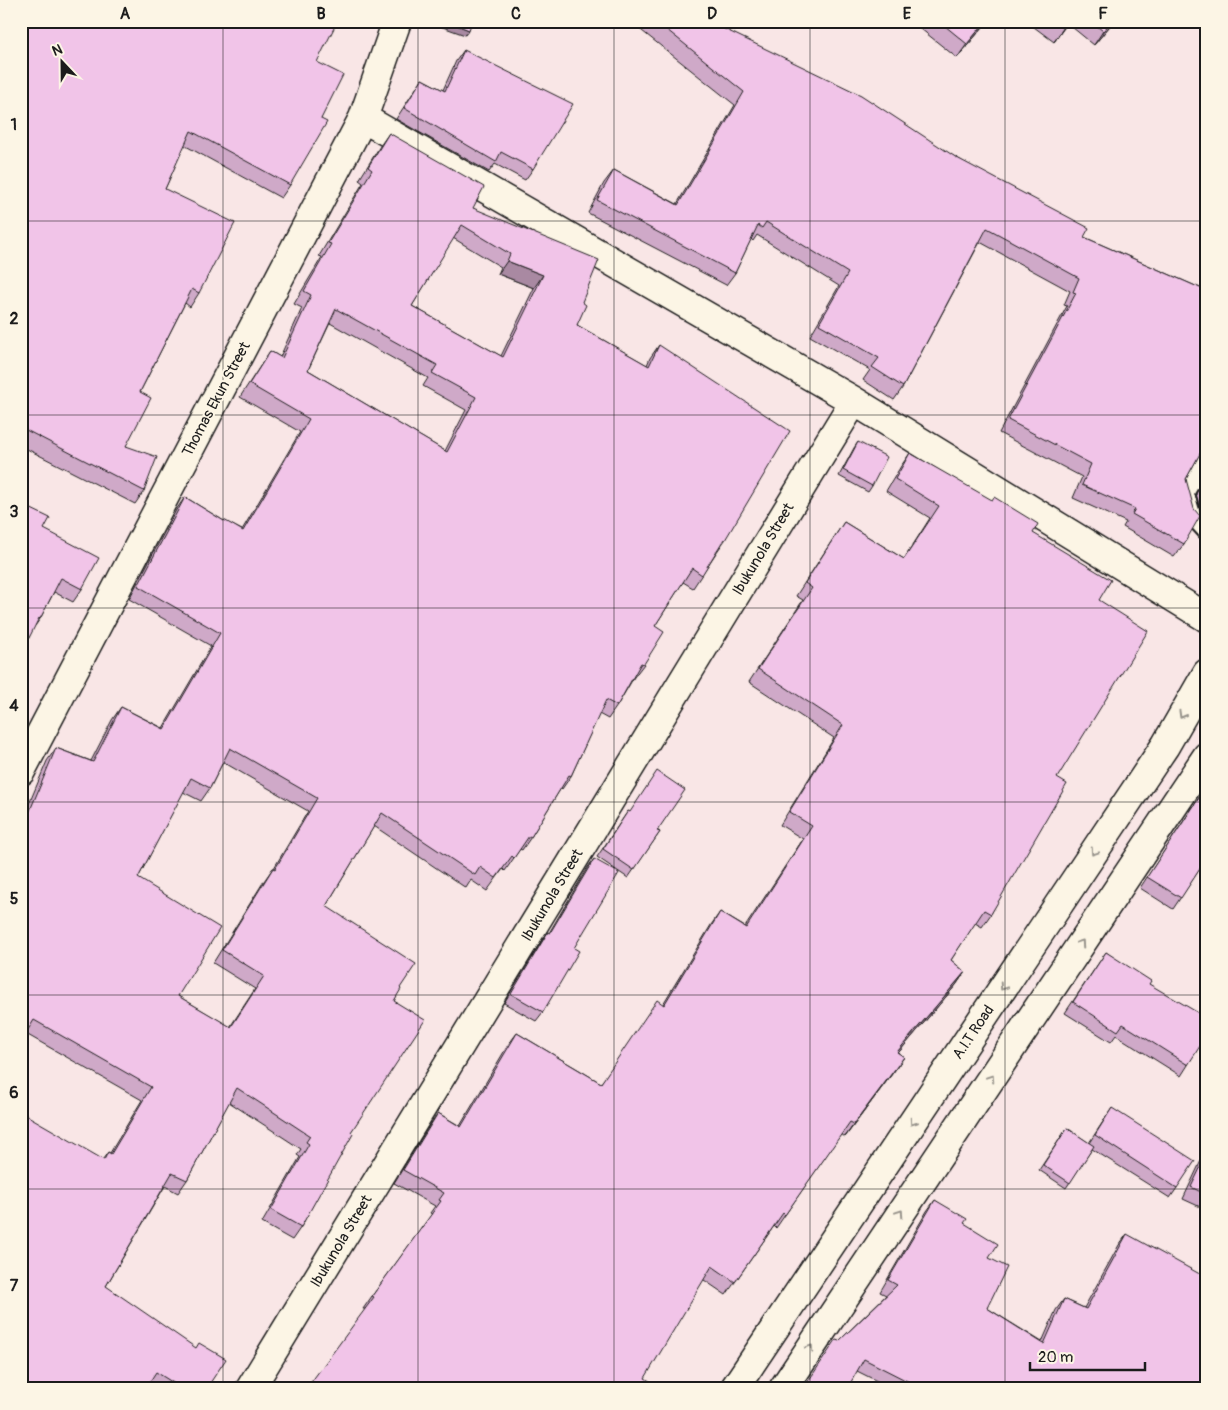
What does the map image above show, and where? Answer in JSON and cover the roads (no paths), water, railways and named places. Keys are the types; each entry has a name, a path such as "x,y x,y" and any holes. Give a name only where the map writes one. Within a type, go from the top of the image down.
{"street":[{"name":"Thomas Ekun Street","path":"21,771 363,118 397,21"},
{"path":"363,118 854,401 1207,618"},
{"name":"Ibukunola Street","path":"250,1389 854,401"},
{"name":"A.I.T Road","path":"734,1389 1165,746 1207,673"},
{"path":"783,1389 1207,756"}],"lane":[{"path":"1207,456 1186,493 1194,520 1207,534"}]}
